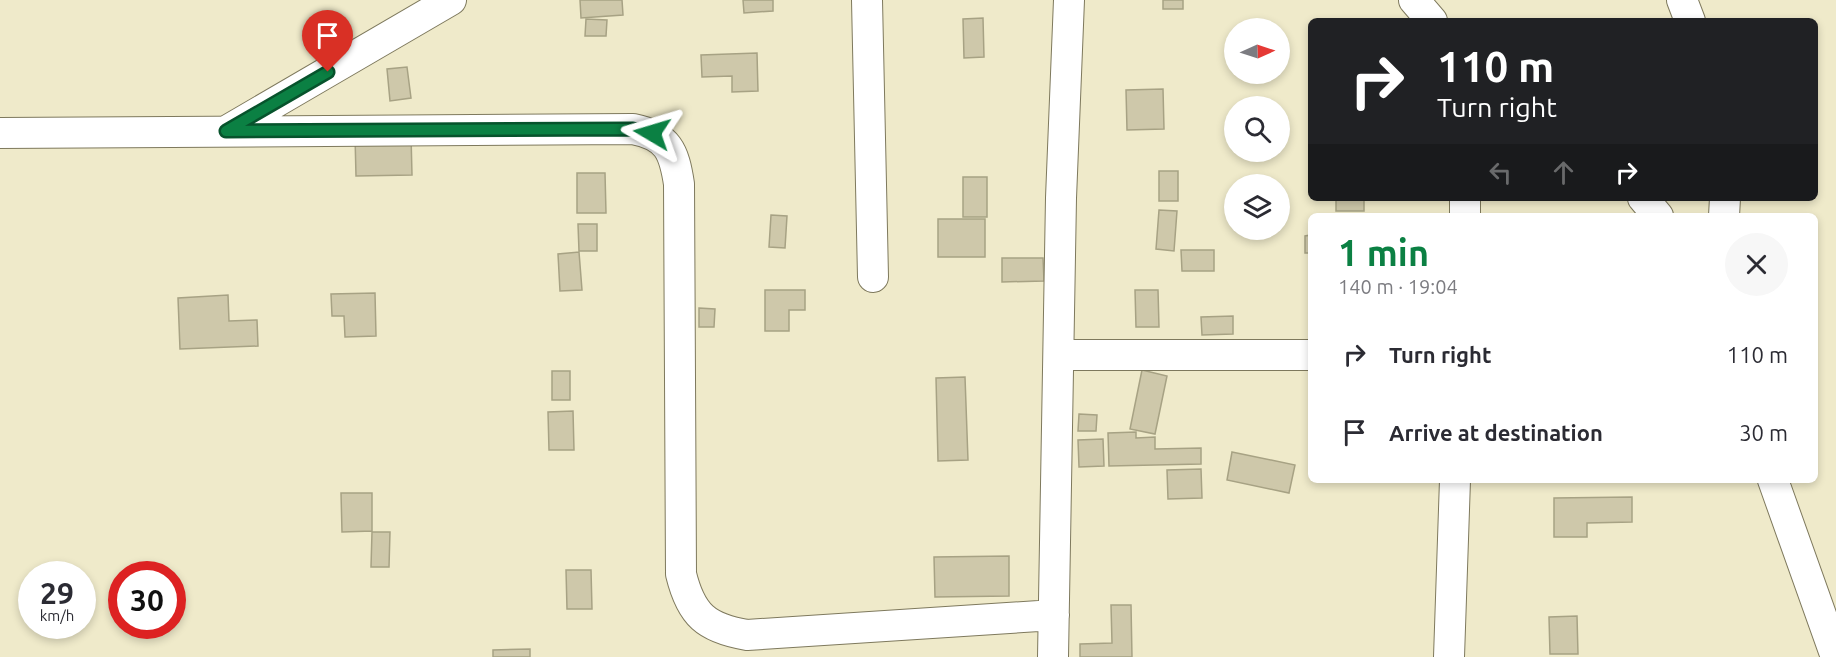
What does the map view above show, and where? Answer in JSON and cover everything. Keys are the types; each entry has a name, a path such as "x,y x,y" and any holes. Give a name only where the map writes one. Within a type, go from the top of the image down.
{"street":[{"path":"226,131 451,0"},
{"path":"867,0 873,277"},
{"path":"1053,657 1061,198 1070,0"},
{"path":"1413,0 1429,18"},
{"path":"1682,0 1689,18"},
{"path":"0,133 633,129 652,133 667,145 675,159 679,184 681,574 688,600 702,619 725,631 747,634 1054,615"},
{"path":"1646,201 1656,213"},
{"path":"1059,355 1308,355"},
{"path":"1449,657 1455,483"},
{"path":"1774,483 1836,657"}],"building":[{"path":"580,0 622,0 623,15 581,18"},
{"path":"743,0 773,0 773,11 744,13"},
{"path":"1163,0 1183,0 1183,9 1163,9"},
{"path":"983,18 984,57 964,58 963,19"},
{"path":"586,19 607,20 606,36 585,36"},
{"path":"757,53 758,91 732,92 732,76 702,77 701,55"},
{"path":"407,67 411,98 390,101 387,69"},
{"path":"1163,89 1164,129 1127,130 1126,90"},
{"path":"411,135 412,175 356,176 355,136"},
{"path":"1159,171 1178,171 1178,201 1159,201"},
{"path":"577,173 605,173 606,213 577,213"},
{"path":"963,177 987,177 987,217 963,217"},
{"path":"1336,201 1364,201 1364,211 1336,211"},
{"path":"1159,210 1177,211 1174,251 1156,249"},
{"path":"771,215 787,216 785,248 769,247"},
{"path":"938,219 985,219 985,257 938,257"},
{"path":"578,224 597,224 597,251 579,251"},
{"path":"1305,236 1308,236 1308,253 1305,253"},
{"path":"1181,250 1214,250 1214,271 1182,271"},
{"path":"579,252 582,290 560,291 558,254"},
{"path":"1002,258 1043,258 1044,281 1002,282"},
{"path":"765,290 805,290 805,310 789,310 789,331 765,331"},
{"path":"1135,290 1158,290 1159,327 1136,327"},
{"path":"375,293 376,336 345,337 344,316 332,316 331,294"},
{"path":"228,295 229,321 257,320 258,346 180,349 178,298"},
{"path":"699,308 715,309 714,327 699,327"},
{"path":"1233,316 1233,334 1202,335 1201,317"},
{"path":"1142,370 1167,376 1155,434 1130,429"},
{"path":"552,371 570,371 570,400 552,400"},
{"path":"965,377 968,460 938,461 936,378"},
{"path":"573,411 574,450 549,450 548,412"},
{"path":"1079,414 1097,415 1096,431 1078,431"},
{"path":"1136,432 1136,438 1155,437 1155,449 1201,448 1201,464 1109,466 1108,433"},
{"path":"1103,439 1104,466 1079,467 1078,440"},
{"path":"1232,452 1295,465 1289,493 1227,480"},
{"path":"1201,469 1202,498 1168,499 1167,470"},
{"path":"341,493 372,493 372,531 342,532"},
{"path":"1632,497 1632,522 1587,523 1587,537 1554,537 1554,498"},
{"path":"372,532 390,532 389,567 371,567"},
{"path":"1009,556 1009,596 935,597 934,557"},
{"path":"566,570 591,570 592,609 567,609"},
{"path":"1111,605 1131,605 1132,657 1080,657 1080,644 1112,643"},
{"path":"1577,616 1578,654 1550,654 1549,617"},
{"path":"530,649 530,657 493,657 493,650"}],"route":[{"path":"328,72 226,131 633,129 652,133"}]}
